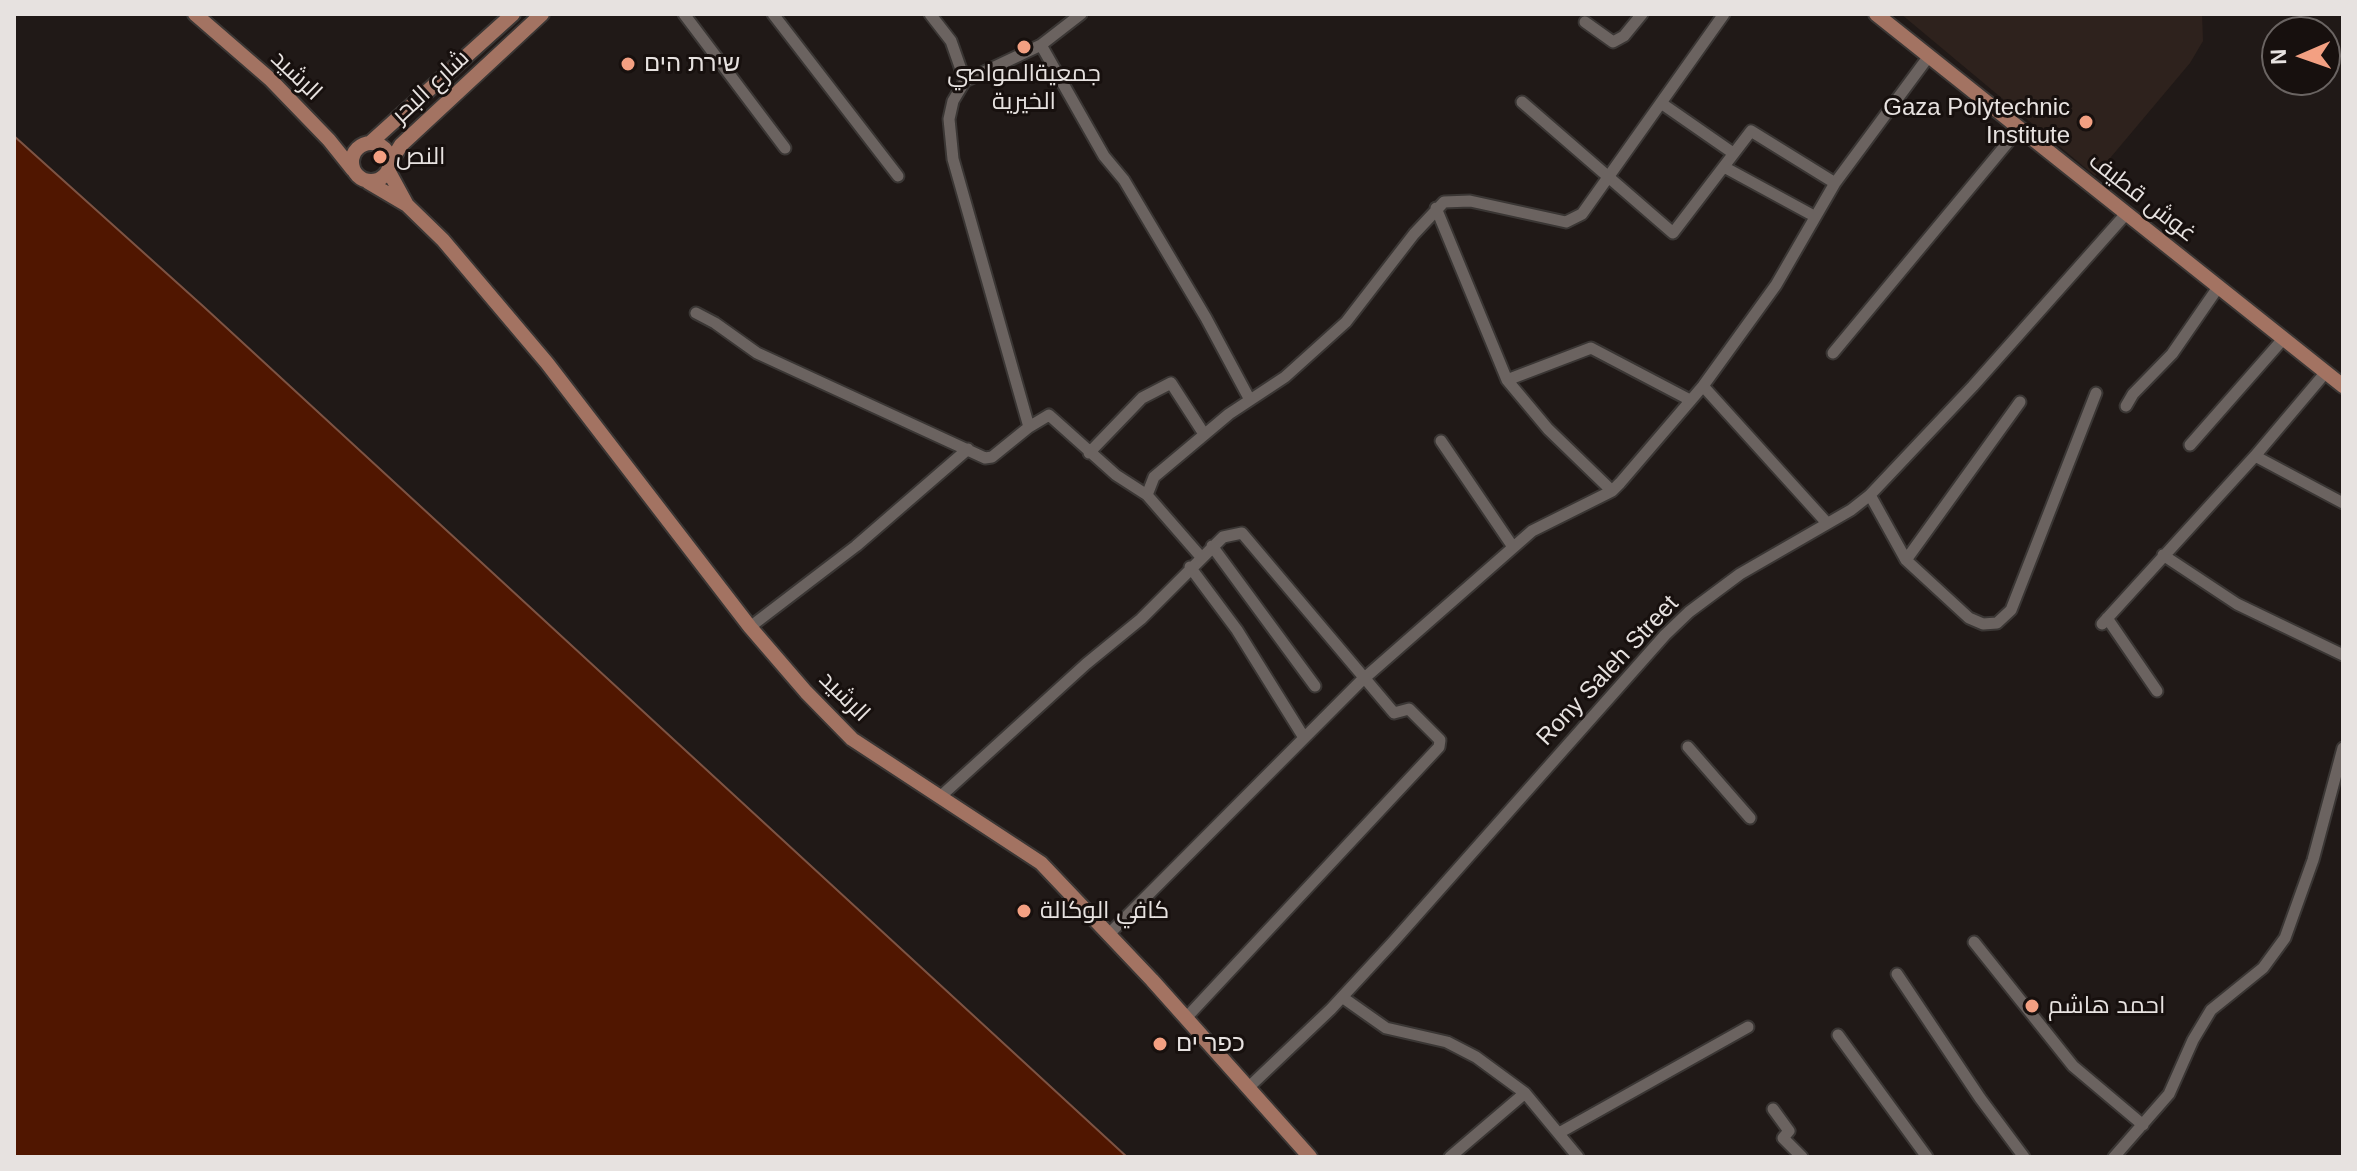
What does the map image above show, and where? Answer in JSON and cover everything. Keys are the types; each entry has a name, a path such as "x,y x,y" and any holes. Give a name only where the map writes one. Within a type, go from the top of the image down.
{"main road":[{"name":"الرشيد","path":"195,14 270,79 329,140 353,170"},
{"name":"شارع البحر","path":"366,144 513,14"},
{"name":"شارع البحر","path":"389,166 401,145 542,14"},
{"name":"غوش قطيف","path":"1876,14 2343,386"},
{"path":"329,140 366,144 386,151 389,166 381,179 368,182 353,170 352,158 366,144"},
{"name":"الرشيد","path":"389,166 407,205"},
{"name":"الرشيد","path":"368,182 407,205 443,240 547,363 750,627 852,739 1041,863 1310,1157"}],"street":[{"path":"684,14 785,148"},
{"path":"773,14 898,176"},
{"path":"930,14 951,41 965,81"},
{"path":"1029,427 953,159 949,119 953,101 965,81 1041,45 1081,14"},
{"path":"1585,22 1604,38 1616,42 1642,14"},
{"path":"1147,495 1154,477 1204,434 1285,377 1346,322 1436,208 1459,200 1572,221 1608,178 1724,14"},
{"path":"1041,45 1104,156 1124,180 1206,318 1250,400"},
{"path":"1108,935 1303,736 1513,547 1532,531 1612,491 1703,386 1776,285 1835,183 1929,56"},
{"path":"1522,102 1673,233 1751,131 1835,183"},
{"path":"1661,103 1733,153"},
{"path":"1833,353 2019,129"},
{"path":"1724,167 1814,216"},
{"path":"1436,208 1507,380 1548,429 1612,491"},
{"name":"Rony Saleh Street","path":"1249,1087 1342,997 1501,825 1665,635 1689,612 1740,574 1870,495 1973,386 2125,215"},
{"path":"2126,406 2133,394 2172,354 2219,286"},
{"path":"696,313 757,353 985,458 992,457 1049,415 1089,453 1147,495 1201,557"},
{"path":"2190,445 2284,338"},
{"path":"1507,380 1591,348 1690,400"},
{"path":"2157,691 2104,621 2255,456 2326,372"},
{"path":"1089,453 1142,398 1171,383 1204,434"},
{"path":"1703,386 1827,523"},
{"path":"1870,495 1906,560 1969,618 1990,625 2006,617 2096,393"},
{"path":"1906,560 2020,402"},
{"path":"1441,441 1513,547"},
{"path":"750,627 856,546 968,449"},
{"path":"2255,456 2343,503"},
{"path":"941,796 1095,656 1141,619 1212,546 1223,537 1242,533 1394,713 1409,709 1416,713 1440,740 1439,747 1186,1018"},
{"path":"1212,546 1315,686"},
{"path":"2163,555 2237,604 2343,655"},
{"path":"1190,567 1237,630 1303,736"},
{"path":"1688,747 1750,818"},
{"path":"2121,1155 2169,1094 2193,1040 2211,1010 2263,968 2285,938 2313,860 2343,748"},
{"path":"1974,942 2073,1066 2143,1125"},
{"path":"1897,974 1980,1098 2024,1157"},
{"path":"1342,997 1386,1028 1461,1048 1525,1093 1578,1157"},
{"path":"1559,1133 1748,1027"},
{"path":"1838,1035 1927,1157"},
{"path":"1450,1157 1525,1093"},
{"path":"1773,1109 1789,1131 1783,1138 1802,1157"}],"shaded area":[{"name":"Gaza Polytechnic Institute","path":"1901,14 2202,14 2203,41 2190,63 2095,176"},
{"path":"14,136 204,307 1127,1157 14,1157"}],"place":[{"name":"جمعيةالمواصي الخيرية","path":"1024,47"},
{"name":"שירת הים","path":"628,64"},
{"name":"Gaza Polytechnic Institute","path":"2086,122"},
{"name":"النص","path":"380,157"},
{"name":"كافي الوكالة","path":"1024,911"},
{"name":"احمد هاشم","path":"2032,1006"},
{"name":"כפר ים","path":"1160,1044"}]}
